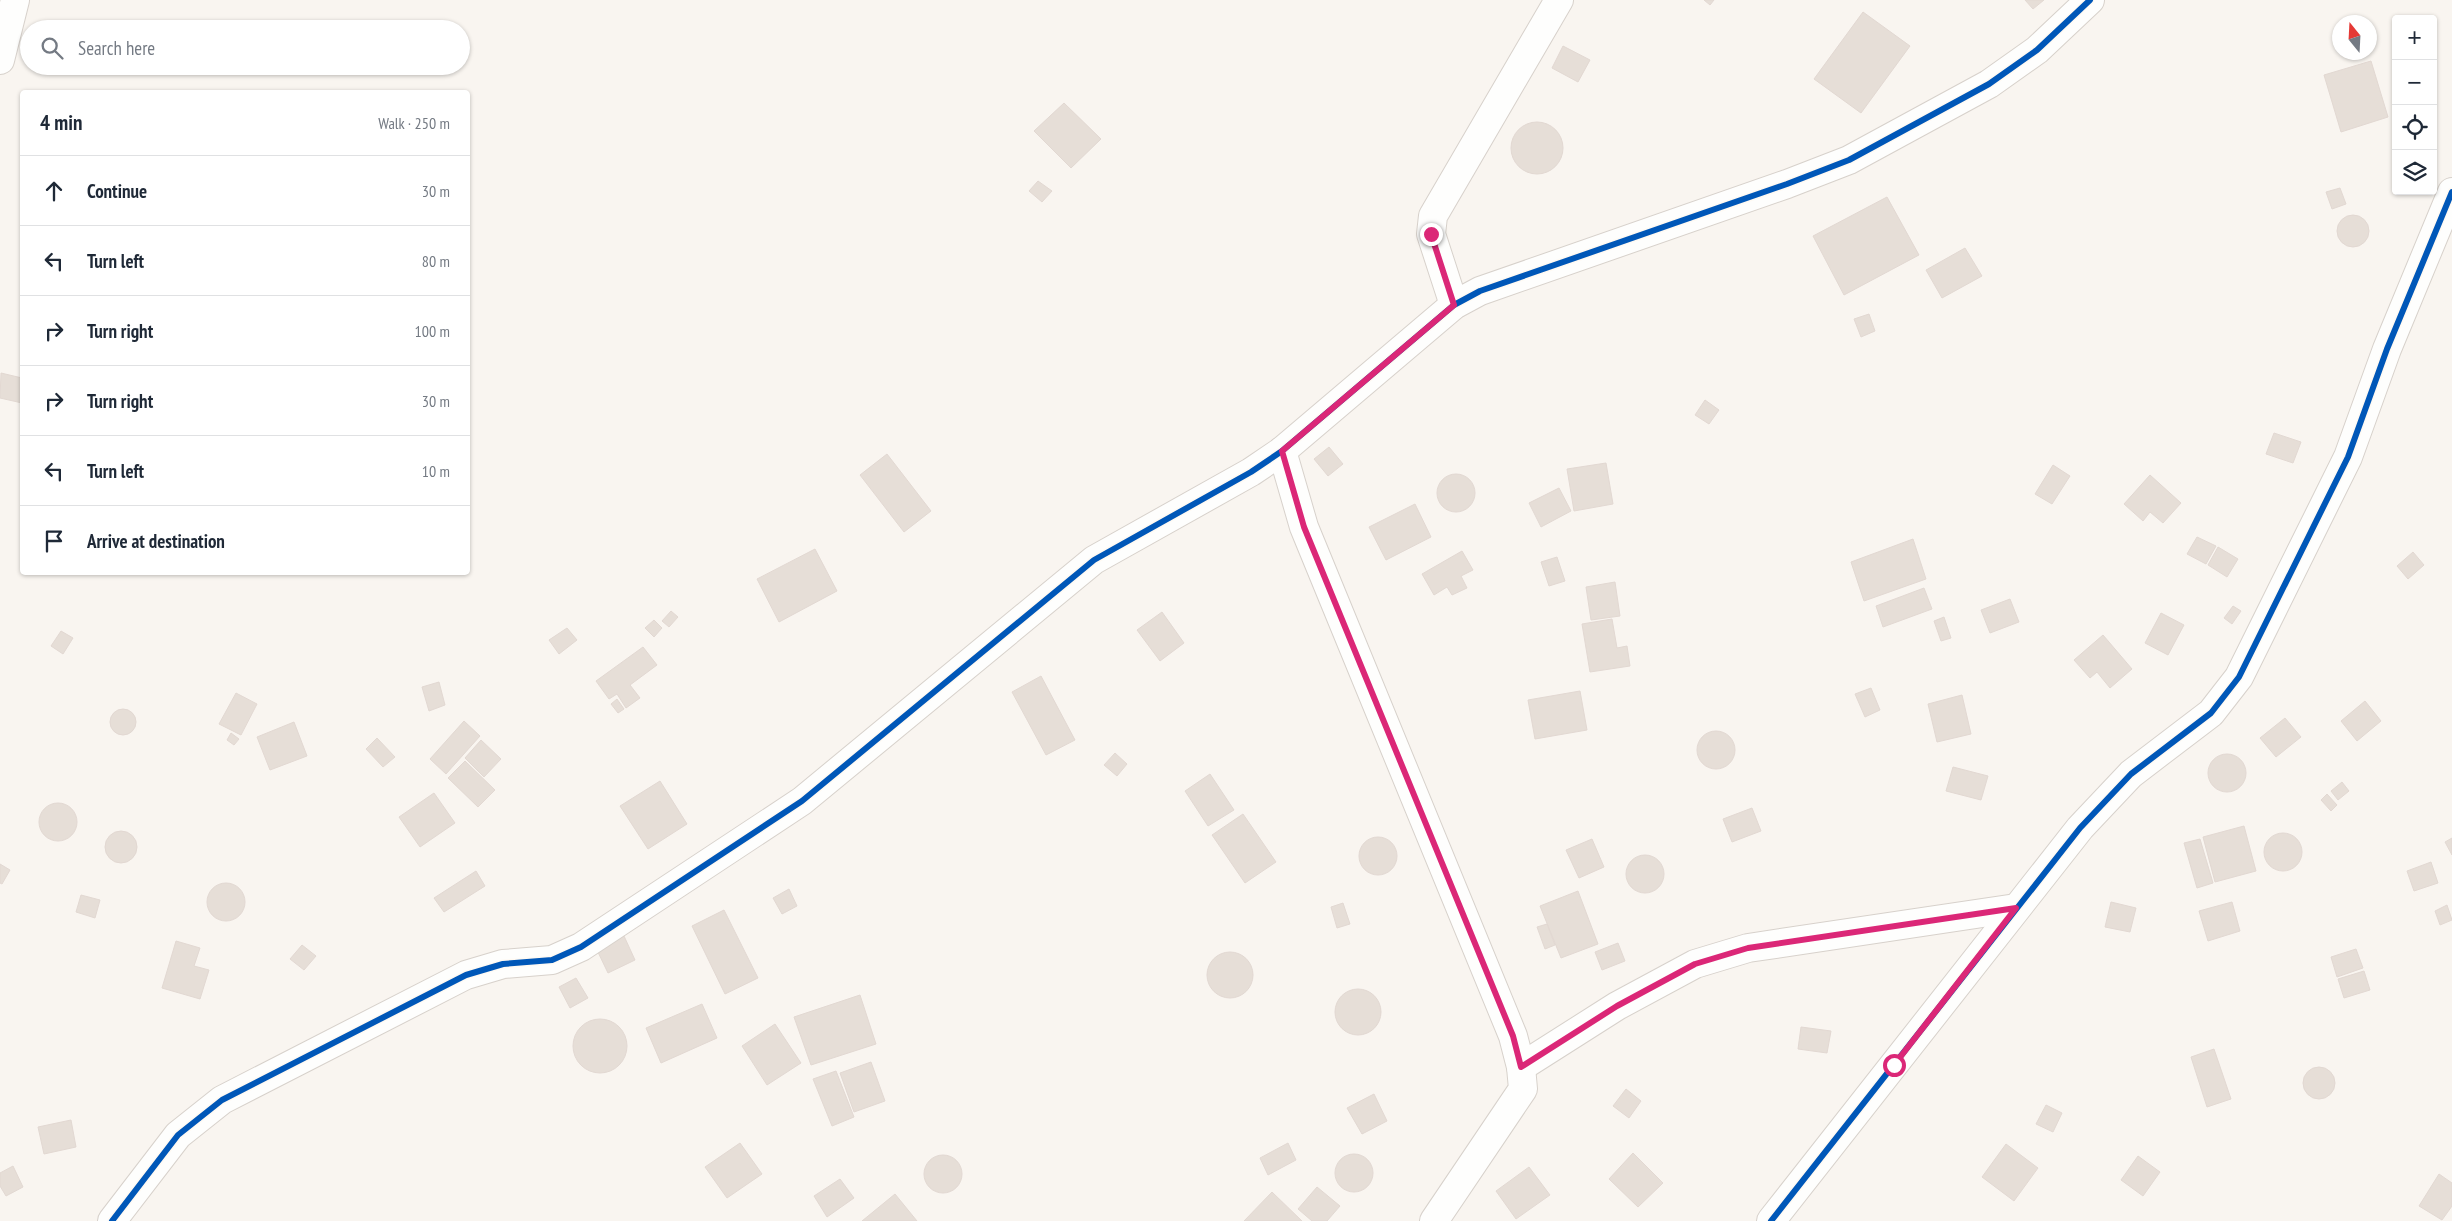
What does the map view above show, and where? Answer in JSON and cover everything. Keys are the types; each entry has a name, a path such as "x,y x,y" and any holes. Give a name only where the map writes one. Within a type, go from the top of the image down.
{"street":[{"path":"0,60 4,32 15,0"},
{"path":"1454,305 1431,234 1433,216 1559,0"},
{"path":"112,1221 178,1135 222,1100 466,975 504,964 552,960 581,947 802,801 1094,560 1251,472 1282,451 1454,305 1480,291 1787,184 1849,160 1989,84 2037,50 2090,0"},
{"path":"1771,1221 2080,828 2131,774 2211,713 2239,677 2348,457 2387,349 2452,192"},
{"path":"1282,451 1304,527 1513,1036 1521,1067 1523,1089 1434,1221"},
{"path":"1521,1067 1617,1006 1695,964 1748,948 2016,908"}],"building":[{"path":"1704,0 1714,0 1710,5"},
{"path":"2025,0 2044,0 2033,9"},
{"path":"1863,12 1910,46 1861,113 1814,79"},
{"path":"1563,46 1590,60 1578,82 1552,68"},
{"path":"2371,61 2388,117 2341,132 2324,75"},
{"path":"1064,103 1101,139 1071,168 1034,131"},
{"path":"1532,122 1542,122 1556,129 1563,143 1563,153 1556,167 1542,174 1532,174 1522,170 1515,163 1511,153 1511,143 1515,133 1522,126"},
{"path":"1038,181 1052,191 1042,202 1029,191"},
{"path":"2340,188 2346,204 2332,209 2326,192"},
{"path":"1887,197 1919,255 1844,295 1813,236"},
{"path":"2353,215 2359,216 2364,220 2368,225 2368,237 2364,242 2359,246 2353,247 2347,246 2342,242 2338,237 2337,231 2338,225 2342,220 2347,216"},
{"path":"1965,248 1982,276 1942,298 1926,270"},
{"path":"1869,314 1875,331 1861,337 1854,319"},
{"path":"1,373 20,378 20,403 0,398"},
{"path":"1705,400 1719,410 1709,424 1695,415"},
{"path":"2274,433 2301,442 2293,463 2266,454"},
{"path":"1329,447 1343,464 1328,476 1314,459"},
{"path":"887,454 931,511 904,532 860,475"},
{"path":"1606,463 1613,504 1574,511 1567,469"},
{"path":"2053,465 2070,476 2052,504 2035,494"},
{"path":"1456,474 1470,479 1475,493 1470,507 1456,512 1442,507 1437,493 1442,479"},
{"path":"2150,475 2181,503 2163,523 2150,512 2143,521 2124,504"},
{"path":"1559,488 1571,511 1541,527 1529,503"},
{"path":"1415,504 1431,537 1386,560 1369,527"},
{"path":"2197,537 2216,546 2206,564 2187,554"},
{"path":"1913,539 1926,579 1864,601 1851,562"},
{"path":"2218,547 2238,559 2227,577 2208,565"},
{"path":"815,549 837,591 779,622 757,579"},
{"path":"1462,551 1473,570 1461,576 1467,588 1452,595 1447,587 1434,595 1422,574"},
{"path":"2413,552 2424,565 2408,579 2397,566"},
{"path":"1557,557 1565,581 1549,586 1541,562"},
{"path":"1615,582 1620,616 1591,620 1586,587"},
{"path":"1924,588 1932,609 1883,627 1876,606"},
{"path":"2010,599 2019,622 1990,633 1981,610"},
{"path":"2233,606 2241,611 2232,624 2224,618"},
{"path":"671,611 678,617 669,627 662,621"},
{"path":"1162,612 1184,643 1160,661 1137,630"},
{"path":"2161,613 2184,625 2168,655 2145,643"},
{"path":"1944,617 1951,638 1941,641 1934,621"},
{"path":"1612,619 1617,648 1627,646 1630,666 1590,672 1582,624"},
{"path":"654,620 662,628 654,637 645,628"},
{"path":"567,628 577,640 559,654 549,640"},
{"path":"61,631 73,638 63,654 51,646"},
{"path":"2103,635 2132,669 2110,688 2097,672 2090,678 2074,660"},
{"path":"643,647 657,665 630,685 640,698 626,708 617,694 609,699 596,681"},
{"path":"1041,676 1075,740 1046,755 1012,692"},
{"path":"439,682 445,705 429,711 422,687"},
{"path":"1871,688 1880,710 1865,717 1855,694"},
{"path":"1580,691 1587,730 1535,739 1528,700"},
{"path":"236,693 257,704 241,735 219,724"},
{"path":"1962,695 1971,734 1937,742 1928,704"},
{"path":"617,699 624,709 618,713 611,704"},
{"path":"2365,701 2381,721 2357,741 2341,721"},
{"path":"123,709 132,713 136,722 132,731 123,735 114,731 110,722 114,713"},
{"path":"2285,718 2301,737 2276,757 2260,738"},
{"path":"464,721 480,736 446,774 430,759"},
{"path":"294,722 307,756 270,770 257,737"},
{"path":"1716,731 1723,732 1729,737 1734,743 1734,757 1729,763 1723,768 1716,769 1709,768 1703,763 1698,757 1697,750 1698,743 1703,737 1709,732"},
{"path":"231,733 239,739 234,745 227,740"},
{"path":"377,738 395,757 383,767 366,749"},
{"path":"481,740 501,759 484,777 465,758"},
{"path":"1115,753 1127,764 1117,776 1104,765"},
{"path":"2227,754 2240,760 2246,773 2240,786 2227,792 2214,786 2208,773 2214,760"},
{"path":"465,761 495,790 478,807 448,778"},
{"path":"1953,767 1988,776 1981,800 1946,791"},
{"path":"1210,774 1234,810 1208,826 1185,791"},
{"path":"660,781 687,824 648,849 620,806"},
{"path":"2342,782 2349,791 2338,800 2331,791"},
{"path":"434,793 455,823 420,847 399,817"},
{"path":"2327,794 2337,805 2331,811 2321,800"},
{"path":"58,803 72,808 77,822 72,836 58,841 44,836 39,822 44,808"},
{"path":"1752,808 1761,831 1732,842 1723,819"},
{"path":"1243,814 1276,862 1245,883 1212,835"},
{"path":"2244,826 2256,871 2215,882 2203,837"},
{"path":"121,831 127,832 132,836 136,841 136,853 132,858 127,862 121,863 115,862 110,858 106,853 105,847 106,841 110,836 115,832"},
{"path":"2283,833 2290,834 2296,839 2301,845 2301,859 2296,865 2290,870 2283,871 2276,870 2270,865 2265,859 2264,852 2265,845 2270,839 2276,834"},
{"path":"1378,837 1392,842 1397,856 1392,870 1378,875 1364,870 1359,856 1364,842"},
{"path":"2452,838 2452,855 2445,842"},
{"path":"1592,839 1604,867 1579,878 1566,850"},
{"path":"2200,839 2213,883 2197,888 2184,843"},
{"path":"1645,855 1652,856 1658,861 1663,867 1663,881 1658,887 1652,892 1645,893 1638,892 1632,887 1627,881 1626,874 1627,867 1632,861 1638,856"},
{"path":"2431,862 2438,883 2414,891 2407,871"},
{"path":"0,864 10,870 2,884 0,883"},
{"path":"476,871 485,886 444,912 434,898"},
{"path":"226,883 240,888 245,902 240,916 226,921 212,916 207,902 212,888"},
{"path":"789,889 797,906 782,914 773,898"},
{"path":"1578,891 1598,944 1561,958 1540,906"},
{"path":"81,895 100,900 95,918 76,912"},
{"path":"2111,902 2136,908 2130,932 2105,927"},
{"path":"2232,902 2240,931 2208,941 2199,911"},
{"path":"1343,903 1350,924 1337,928 1331,907"},
{"path":"2447,905 2452,920 2440,925 2435,911"},
{"path":"724,910 758,978 725,994 692,926"},
{"path":"1547,924 1555,945 1545,949 1537,927"},
{"path":"624,936 635,960 608,973 596,948"},
{"path":"176,941 200,948 194,966 209,970 200,999 162,988"},
{"path":"1618,943 1625,961 1602,970 1595,952"},
{"path":"302,945 316,956 304,970 290,959"},
{"path":"2356,949 2363,968 2337,977 2331,957"},
{"path":"1225,952 1235,952 1249,962 1253,975 1249,988 1243,994 1235,998 1225,998 1211,988 1207,980 1207,970 1217,956"},
{"path":"2364,971 2370,990 2344,998 2338,979"},
{"path":"576,978 588,998 570,1008 559,987"},
{"path":"1363,989 1367,990 1377,999 1380,1003 1380,1021 1371,1031 1363,1035 1353,1035 1345,1031 1336,1021 1335,1007 1339,999 1349,990"},
{"path":"860,995 876,1044 811,1065 794,1017"},
{"path":"702,1004 717,1038 661,1063 646,1028"},
{"path":"600,1019 610,1021 619,1027 625,1036 627,1046 625,1056 619,1065 610,1071 600,1073 590,1071 581,1065 575,1056 573,1046 575,1036 581,1027 590,1021"},
{"path":"775,1024 801,1063 767,1085 742,1046"},
{"path":"1801,1027 1831,1031 1827,1053 1798,1049"},
{"path":"2214,1049 2231,1099 2207,1107 2191,1057"},
{"path":"871,1062 885,1101 854,1112 840,1073"},
{"path":"2319,1067 2331,1071 2335,1083 2331,1095 2319,1099 2307,1095 2303,1083 2307,1071"},
{"path":"836,1071 854,1117 832,1126 813,1079"},
{"path":"1626,1089 1641,1101 1629,1118 1613,1106"},
{"path":"1374,1094 1387,1121 1362,1134 1347,1108"},
{"path":"2046,1105 2062,1113 2053,1132 2036,1124"},
{"path":"71,1120 76,1147 44,1154 38,1127"},
{"path":"740,1143 762,1174 727,1198 705,1167"},
{"path":"1288,1143 1296,1160 1268,1175 1260,1158"},
{"path":"2006,1144 2038,1168 2014,1201 1982,1177"},
{"path":"1633,1153 1663,1183 1638,1207 1609,1179"},
{"path":"1354,1154 1368,1159 1373,1173 1368,1187 1354,1192 1340,1187 1335,1173 1340,1159"},
{"path":"943,1155 957,1160 962,1174 957,1188 943,1193 929,1188 924,1174 929,1160"},
{"path":"2138,1156 2160,1172 2143,1196 2121,1180"},
{"path":"13,1166 23,1187 6,1196 0,1186 0,1173"},
{"path":"1529,1167 1550,1195 1516,1219 1496,1191"},
{"path":"2439,1174 2452,1183 2452,1206 2442,1220 2419,1206"},
{"path":"840,1179 854,1198 827,1217 814,1196"},
{"path":"1317,1187 1340,1206 1327,1221 1312,1221 1298,1209"},
{"path":"1272,1192 1302,1221 1244,1221"},
{"path":"895,1194 917,1221 862,1221"}],"cycle path":[{"path":"112,1221 178,1135 222,1100 466,975 503,964 552,960 581,947 802,801 1094,560 1251,472 1282,451 1454,305 1480,291 1787,184 1849,160 1989,84 2037,50 2090,0"},
{"path":"1771,1221 2080,828 2131,774 2211,713 2239,677 2348,457 2387,349 2452,192"}],"route":[{"path":"1431,234 1454,305 1282,451 1293,495 1304,527 1513,1036 1521,1067 1617,1006 1695,964 1748,948 2016,908 1894,1065"}]}
